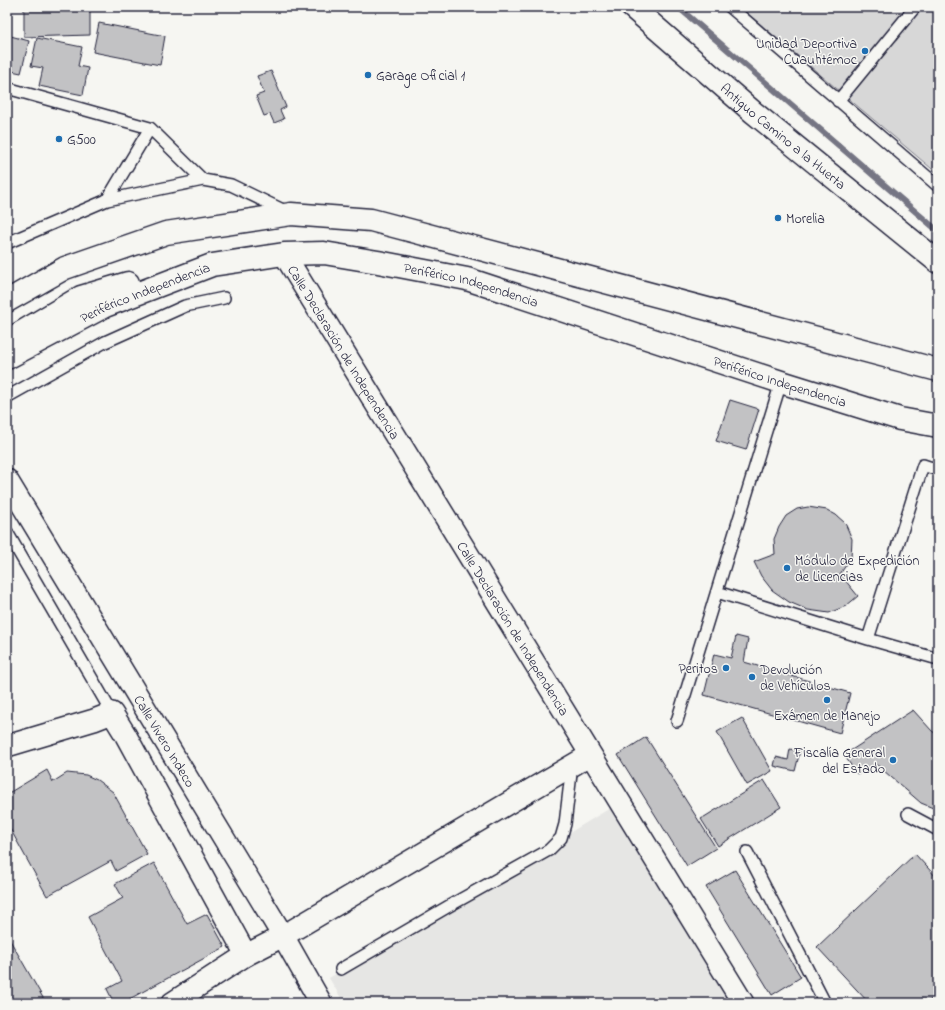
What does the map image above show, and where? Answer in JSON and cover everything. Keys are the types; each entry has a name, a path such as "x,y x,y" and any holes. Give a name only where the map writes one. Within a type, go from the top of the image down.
{"main road":[{"name":"Antiguo Camino a la Huerta","path":"632,7 752,112 938,262"},
{"path":"7,300 65,268 166,233 291,214 371,220 936,367"},
{"path":"7,316 78,275 153,251 202,228"},
{"name":"Periférico Independencia","path":"7,358 105,306 212,265 284,254 324,253 467,279 781,382 900,419 938,426"},
{"path":"7,341 81,297 145,279 200,270"}],"street":[{"name":"Calle Declaración de Independencia","path":"284,254 743,1003"},
{"name":"Calle Vivero Indeco","path":"7,480 283,936 321,1003"},
{"path":"7,746 94,720 112,712 246,956"},
{"path":"172,1003 246,956 283,936 590,754"}],"lane":[{"path":"730,7 938,186"},
{"path":"838,101 916,7"},
{"path":"7,88 150,128 203,180"},
{"path":"107,200 150,128"},
{"path":"7,243 107,200 203,180 231,184 291,214"},
{"path":"7,397 105,342 185,306 224,298"},
{"path":"677,722 781,382"},
{"path":"868,639 923,465 938,470"},
{"path":"7,532 112,712"},
{"path":"717,592 938,659"},
{"path":"341,969 549,850 562,838 572,766"},
{"path":"908,814 938,830"},
{"path":"747,852 825,1003"}],"shaded area":[{"name":"Unidad Deportiva Cuauhtémoc","path":"740,7 938,7 938,174"},
{"path":"617,804 736,1003 344,1003 329,978"}],"building":[{"path":"24,7 90,7 90,35 24,37"},
{"path":"99,23 165,36 160,65 93,52"},
{"path":"7,35 29,41 21,73 7,70"},
{"path":"37,38 82,47 78,66 88,68 83,95 39,86 43,68 31,66"},
{"path":"271,71 286,107 280,110 284,119 274,123 270,114 264,116 256,96 264,93 257,76"},
{"path":"730,400 759,409 746,450 716,441"},
{"path":"808,507 827,510 836,515 845,523 852,539 851,558 840,574 858,596 846,606 829,613 808,610 789,602 772,590 761,576 754,562 775,554 774,539 786,516 797,509"},
{"path":"736,636 748,639 744,662 850,693 840,733 704,695 714,654 731,658"},
{"name":"Fiscalía General del Estado","path":"913,710 932,731 938,735 938,810 921,803 876,764 857,774 844,755"},
{"path":"742,718 772,771 747,785 717,732"},
{"path":"646,737 716,848 687,866 618,755"},
{"path":"790,749 800,751 795,771 774,766 776,757 788,760"},
{"path":"47,770 53,782 67,773 86,775 97,780 113,792 147,854 116,871 111,861 47,896 7,823 7,794"},
{"path":"764,780 781,807 718,846 701,819"},
{"path":"915,854 938,879 938,993 929,1001 931,1003 869,1003 817,947"},
{"path":"154,863 187,924 207,914 225,947 122,1003 114,1003 107,989 122,981 88,917 123,898 115,884"},
{"path":"735,870 801,977 772,995 706,887"},
{"path":"7,935 46,1003 7,1003"}],"waterway":[{"path":"678,7 938,231"}],"place":[{"name":"Unidad Deportiva Cuauhtémoc","path":"865,51"},
{"name":"Garage Oficial 1","path":"368,75"},
{"name":"G500","path":"59,139"},
{"name":"Morelia","path":"778,218"},
{"name":"Módulo de Expedición de Licencias","path":"787,568"},
{"name":"Peritos","path":"726,668"},
{"name":"Devolución de Vehículos","path":"752,677"},
{"name":"Exámen de Manejo","path":"827,700"},
{"name":"Fiscalía General del Estado","path":"893,760"}]}
